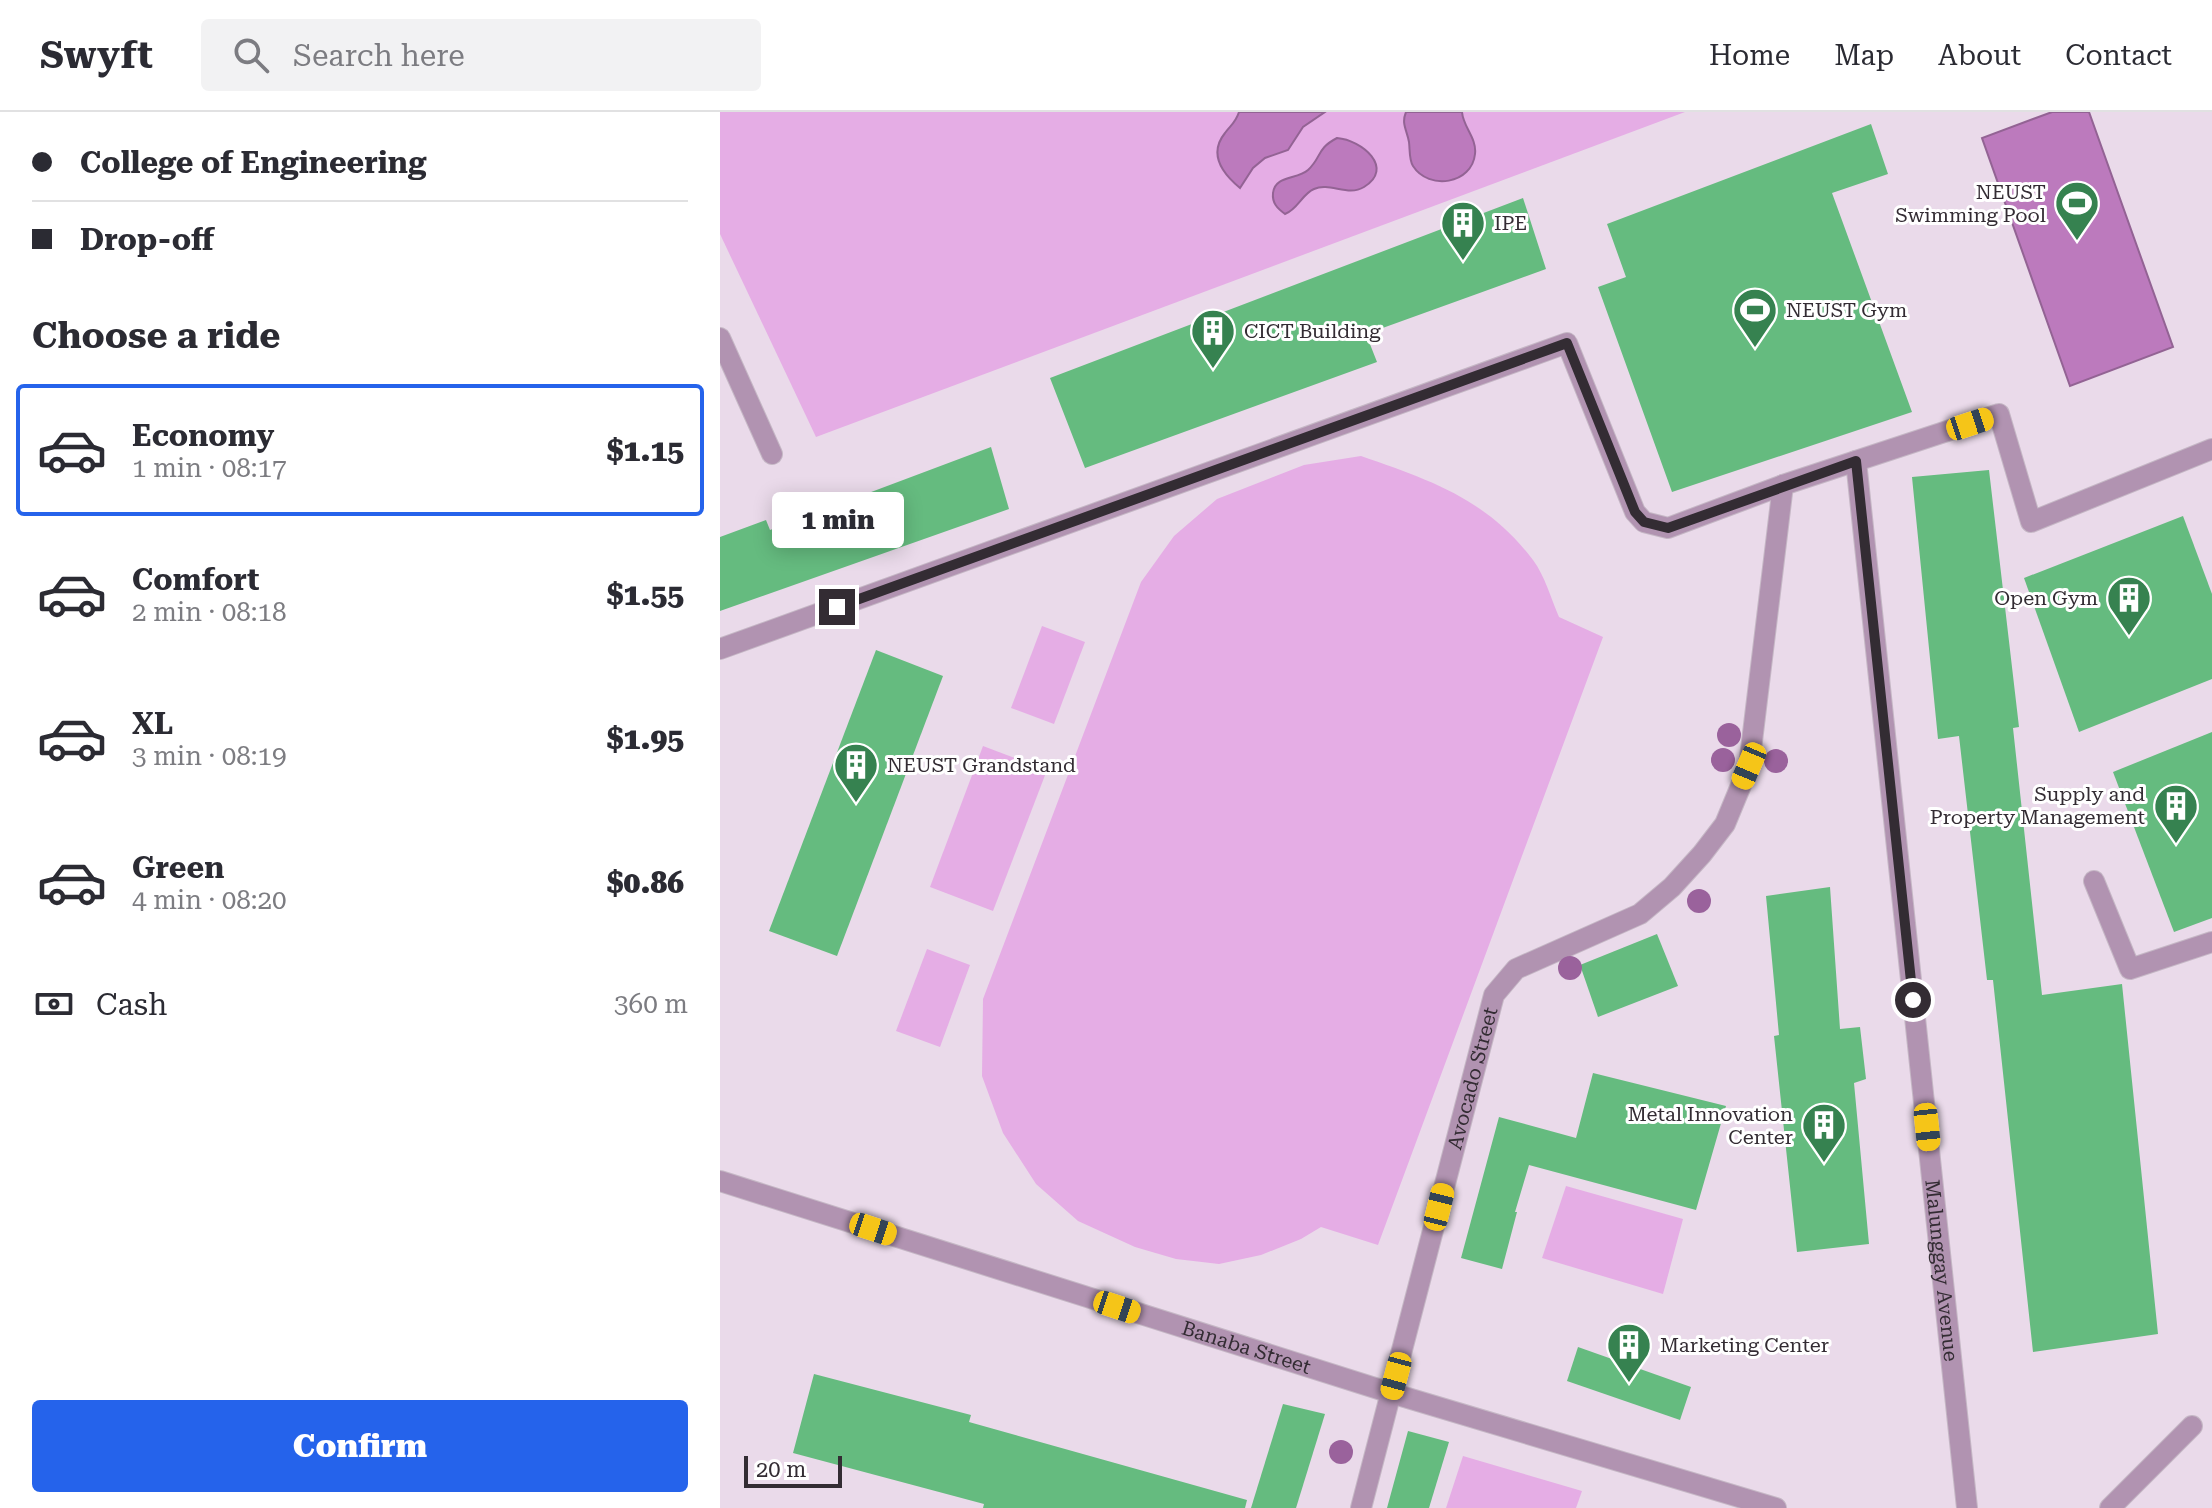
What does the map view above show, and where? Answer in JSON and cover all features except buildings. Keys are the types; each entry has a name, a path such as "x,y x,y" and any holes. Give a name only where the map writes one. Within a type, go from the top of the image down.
{"street":[{"path":"720,338 772,454"},
{"path":"720,649 1567,343 1635,512 1644,522 1668,528 1783,485 1999,414 2031,522 2212,449"},
{"name":"Malunggay Avenue","path":"1856,461 1967,1508"},
{"name":"Avocado Street","path":"1361,1508 1494,995 1516,969 1640,914 1672,887 1725,824 1749,766 1783,485"},
{"path":"2094,881 2130,969 2212,942"},
{"name":"Banaba Street","path":"720,1181 1391,1393 1776,1508"},
{"path":"2110,1508 2192,1426"}],"shaded area":[{"path":"720,112 1685,112 816,437 720,234"},
{"path":"1239,112 1325,112 1303,127 1288,150 1265,158 1253,168 1240,188 1223,170 1218,156 1220,141"},
{"path":"1406,112 1462,112 1475,148 1472,164 1466,172 1449,181 1429,179 1420,174 1411,161 1404,124"},
{"name":"NEUST Swimming Pool","path":"2052,112 2089,112 2173,347 2070,386 1982,138"},
{"path":"1337,138 1356,144 1372,156 1376,164 1373,180 1352,191 1326,187 1314,189 1285,214 1274,202 1275,187 1282,180 1308,170 1322,150"},
{"path":"1361,456 1434,483 1496,521 1537,566 1559,617 1603,637 1378,1245 1321,1227 1301,1239 1261,1255 1219,1264 1176,1259 1135,1247 1078,1221 1036,1184 1003,1133 982,1076 983,999 1141,582 1174,536 1217,499 1304,465"},
{"path":"1042,626 1085,642 1054,724 1011,708"},
{"path":"983,746 1047,770 993,911 930,887"},
{"path":"927,949 970,965 940,1047 896,1031"},
{"path":"1566,1186 1683,1219 1663,1294 1542,1258"},
{"path":"1463,1456 1582,1491 1576,1508 1446,1508"}],"place":[{"name":"NEUST Swimming Pool","path":"2077,242"},
{"name":"IPE","path":"1463,262"},
{"name":"NEUST Gym","path":"1755,349"},
{"name":"CICT Building","path":"1213,370"},
{"name":"Open Gym","path":"2129,637"},
{"name":"NEUST Grandstand","path":"856,804"},
{"name":"Supply and Property Management","path":"2176,845"},
{"name":"Metal Innovation Center","path":"1824,1164"},
{"name":"Marketing Center","path":"1629,1384"}],"route":[{"path":"837,607 1567,343 1635,512 1644,522 1668,528 1856,461 1913,1000"}]}
